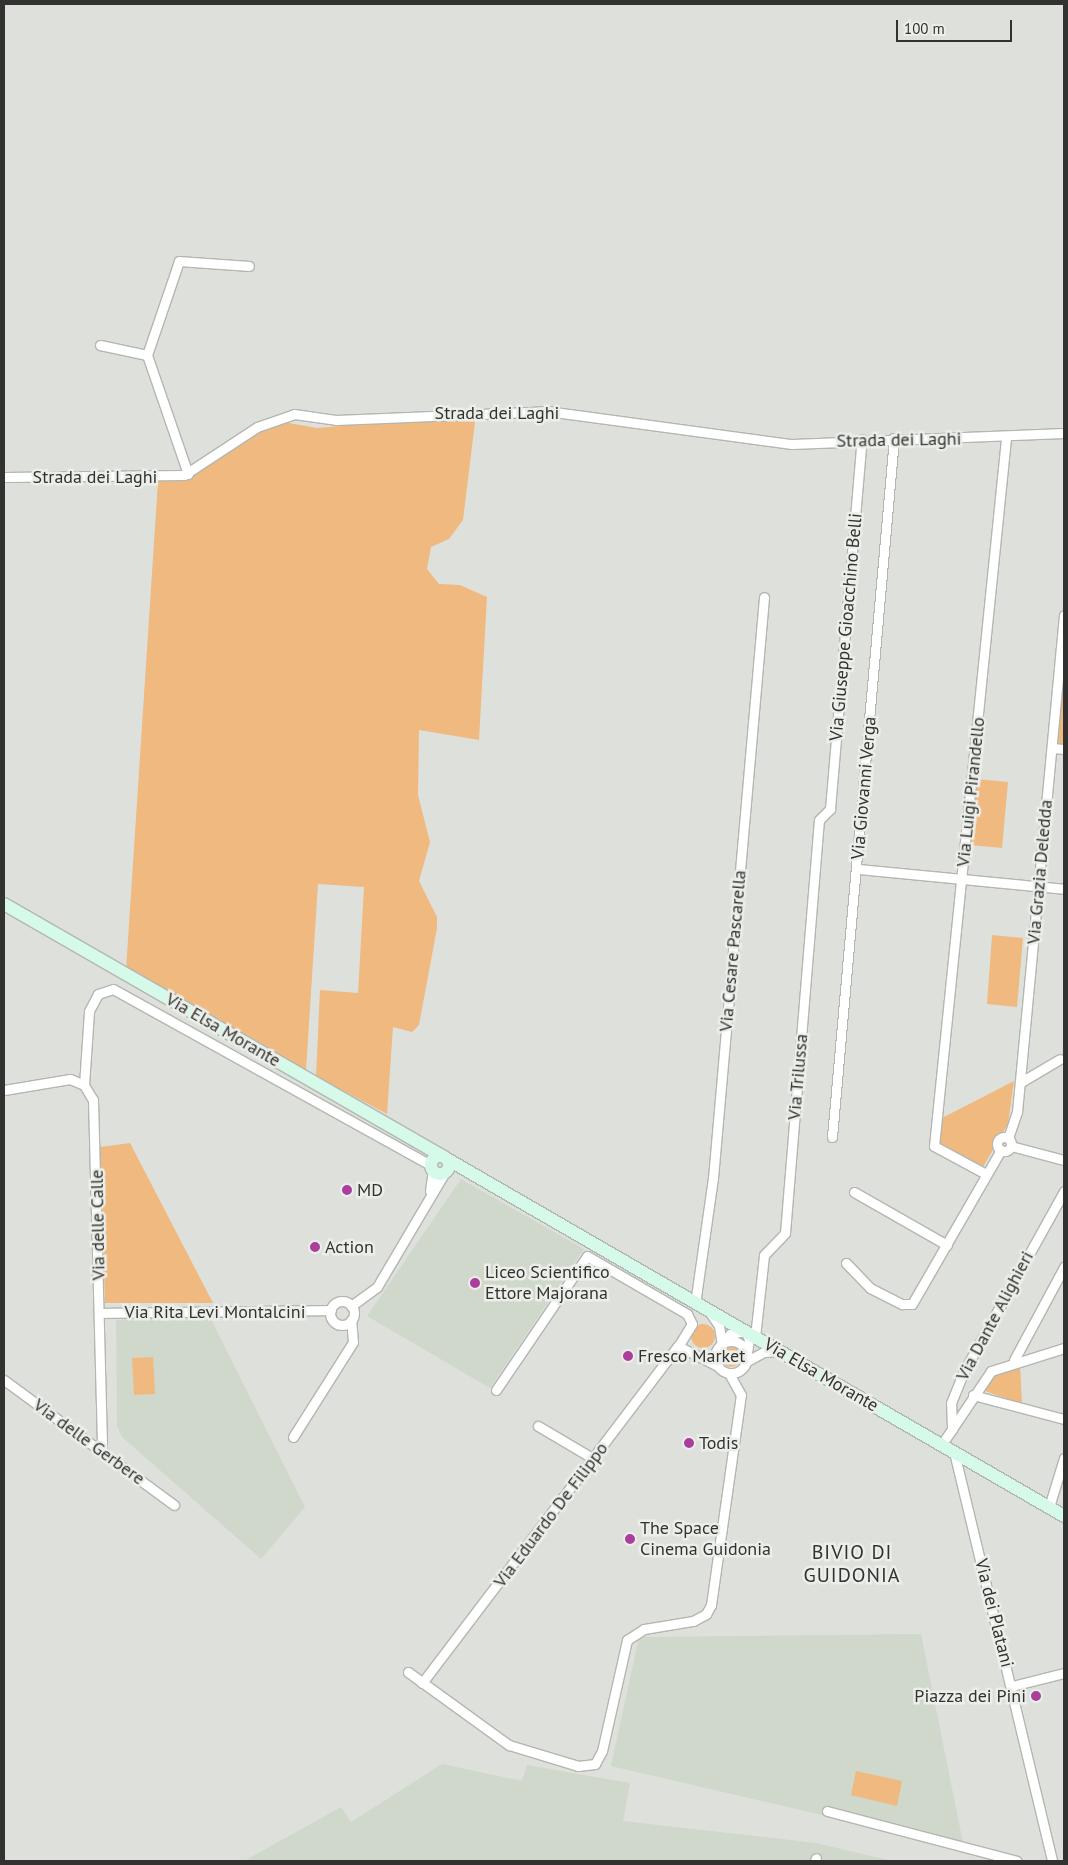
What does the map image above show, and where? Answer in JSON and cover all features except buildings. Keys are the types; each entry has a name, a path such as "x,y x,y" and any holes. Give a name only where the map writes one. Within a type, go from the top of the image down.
{"street":[{"path":"188,474 147,355 179,261 249,266"},
{"path":"100,345 147,355"},
{"name":"Strada dei Laghi","path":"4,477 188,474 257,427 294,414 336,420 532,410 760,443 894,438 1006,438 1064,433"},
{"name":"Via Giovanni Verga","path":"832,1138 858,869 894,438"},
{"name":"Via Luigi Pirandello","path":"986,1174 934,1146 1006,438"},
{"name":"Via Giuseppe Gioacchino Belli","path":"828,814 862,439"},
{"name":"Via Cesare Pascarella","path":"695,1304 713,1178 764,597"},
{"name":"Via Grazia Deledda","path":"1009,1142 1014,1128 1021,1082 1064,615"},
{"path":"1052,748 1064,749"},
{"name":"Via Trilussa","path":"750,1334 764,1255 785,1233 818,820 828,814"},
{"path":"858,869 1064,889"},
{"name":"Via Elsa Morante","path":"4,904 445,1162 750,1334 1064,1516"},
{"path":"4,1090 63,1078 84,1085 88,1011 98,994 113,989 432,1168"},
{"path":"1021,1082 1060,1059"},
{"name":"Via delle Calle","path":"84,1085 95,1117 102,1452"},
{"path":"846,1263 866,1286 909,1306 947,1245 986,1174 1001,1150 1009,1142 1064,1160"},
{"path":"430,1192 434,1159 445,1162"},
{"name":"Via Rita Levi Montalcini","path":"100,1313 331,1310 341,1302 351,1306 377,1287 445,1162"},
{"name":"Via Dante Alighieri","path":"952,1429 951,1403 964,1371 1064,1191"},
{"path":"854,1192 947,1245"},
{"name":"Via Eduardo De Filippo","path":"422,1683 594,1459 678,1346 692,1324 687,1314 587,1256 496,1390"},
{"path":"1014,1360 1064,1267"},
{"path":"293,1438 353,1342 351,1306"},
{"name":"Via Rita Levi Montalcini","path":"331,1310 337,1324 351,1320"},
{"path":"709,1312 719,1326 720,1347 718,1366"},
{"path":"720,1347 730,1334 750,1334 747,1358 738,1372 729,1373"},
{"path":"700,1358 720,1347 737,1342 747,1358"},
{"path":"408,1672 509,1745 578,1766 595,1764 602,1750 627,1640 644,1629 693,1621 706,1614 711,1605 741,1395 739,1384 729,1373 678,1346"},
{"path":"941,1445 991,1371 1014,1360 1064,1348"},
{"path":"747,1358 762,1353 779,1351"},
{"name":"Via delle Gerbere","path":"4,1380 174,1504"},
{"path":"973,1395 1064,1419"},
{"path":"538,1426 594,1459"},
{"name":"Via dei Platani","path":"954,1452 1012,1686 1052,1861"},
{"path":"1050,1507 1064,1458"},
{"path":"1012,1686 1064,1673"},
{"path":"827,1811 1017,1861"}],"shaded area":[{"path":"476,414 463,520 449,539 431,547 427,569 439,584 460,585 487,597 479,740 419,730 418,795 430,842 419,881 437,917 437,928 419,1025 412,1032 393,1027 387,1114 316,1076 320,990 358,993 364,887 318,884 306,1070 126,970 158,481 198,473 249,436 283,422 317,428"},
{"path":"1064,674 1064,745 1056,744"},
{"path":"976,779 1008,782 1002,848 970,845"},
{"path":"992,935 1023,938 1017,1007 987,1004"},
{"path":"1014,1081 1008,1124 983,1167 939,1143 942,1118"},
{"path":"130,1143 213,1303 105,1303 100,1147"},
{"name":"Liceo Scientifico Ettore Majorana","path":"461,1179 584,1249 490,1388 367,1316"},
{"path":"209,1315 305,1507 261,1559 122,1437 117,1426 116,1320"},
{"path":"703,1324 708,1325 714,1331 714,1341 708,1347 703,1348 698,1347 692,1341 691,1336 692,1331 698,1325"},
{"path":"731,1347 738,1350 741,1357 738,1364 731,1367 724,1364 721,1357 724,1350"},
{"path":"153,1357 155,1394 134,1395 132,1358"},
{"path":"1020,1364 1022,1404 979,1389 988,1377"},
{"path":"921,1634 964,1848 611,1766 639,1637"},
{"path":"442,1764 522,1781 527,1765 630,1783 623,1821 816,1843 892,1861 244,1861 341,1807 351,1822"},
{"path":"856,1771 902,1781 897,1806 851,1795"}],"place":[{"name":"MD","path":"347,1190"},
{"name":"Action","path":"315,1247"},
{"name":"Liceo Scientifico Ettore Majorana","path":"475,1283"},
{"name":"Fresco Market","path":"628,1356"},
{"name":"Todis","path":"689,1443"},
{"name":"The Space Cinema Guidonia","path":"630,1539"},
{"name":"Piazza dei Pini","path":"1036,1696"}],"district":[{"name":"BIVIO DI GUIDONIA","path":"852,1564"}]}
